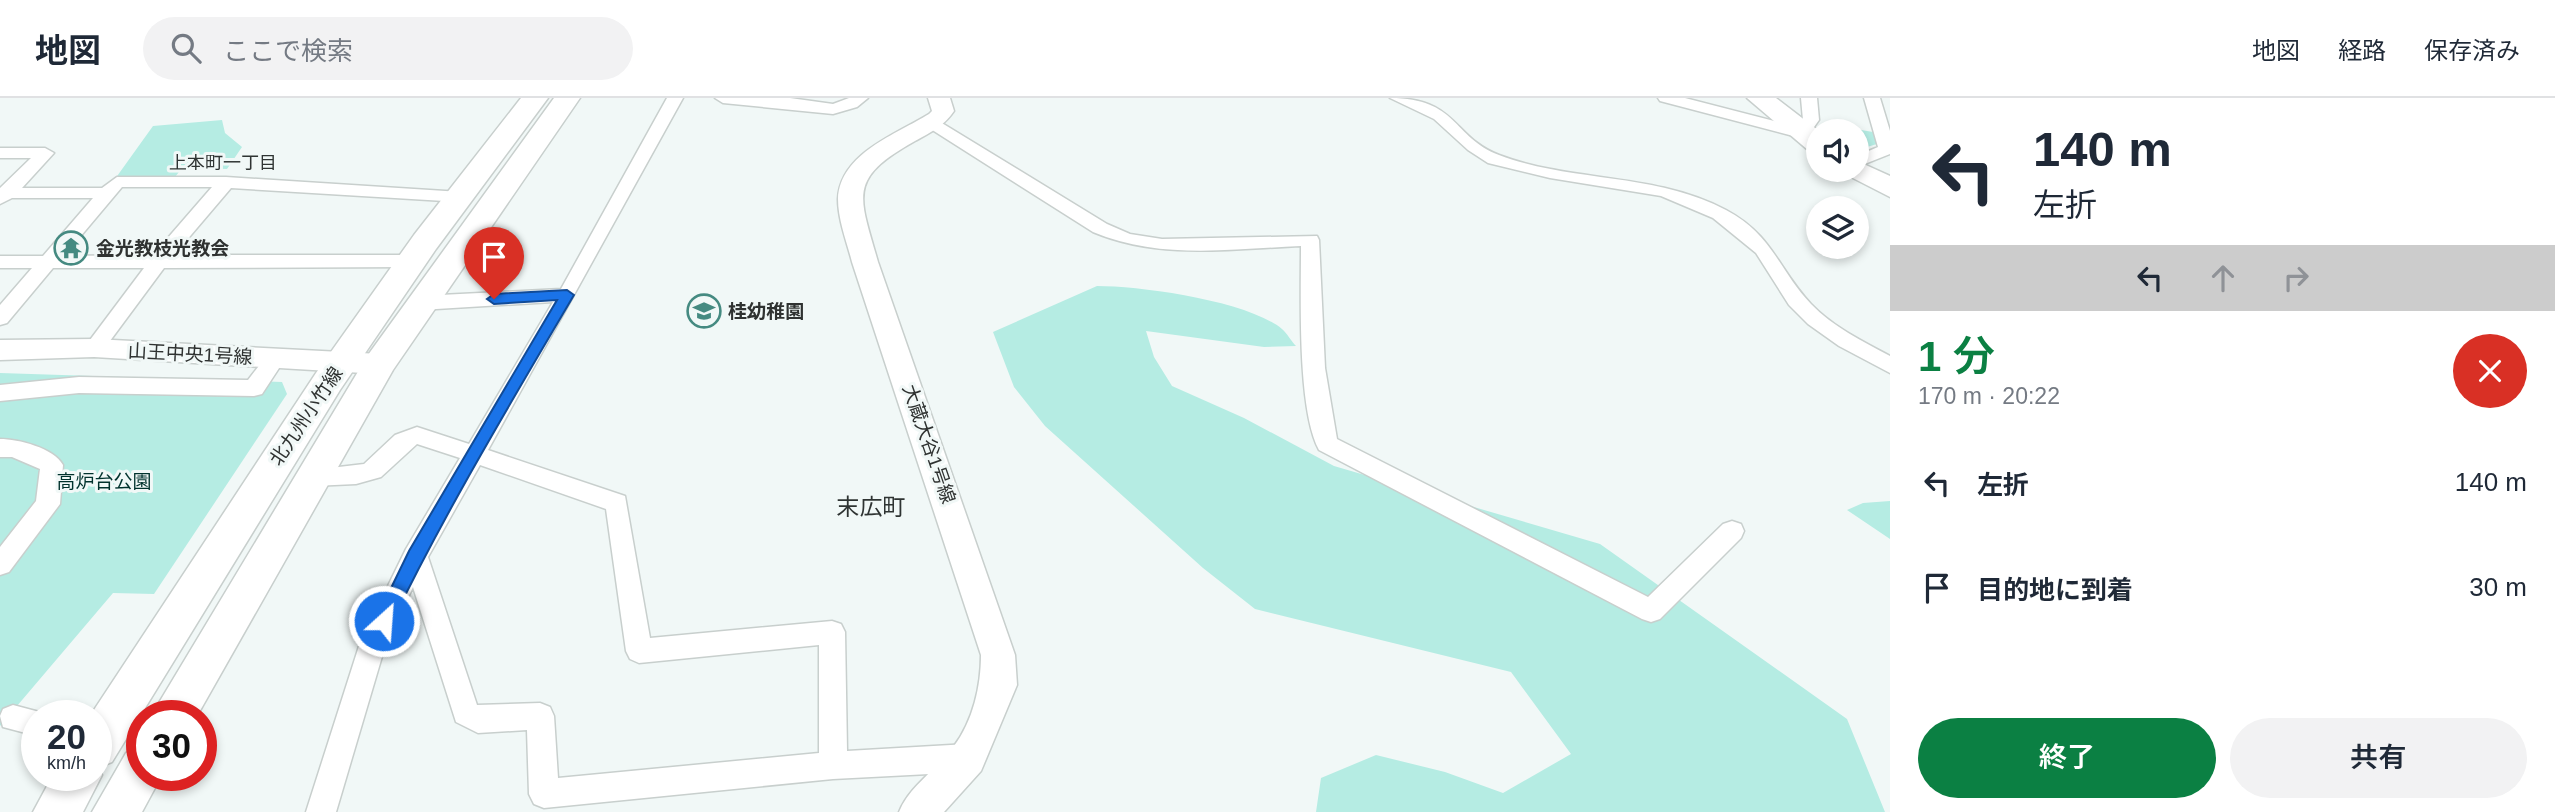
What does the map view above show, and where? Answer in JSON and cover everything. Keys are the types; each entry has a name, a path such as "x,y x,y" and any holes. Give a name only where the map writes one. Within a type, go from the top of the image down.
{"main road":[{"name":"北九州小竹線","path":"112,719 243,509 341,362 411,261 535,98"},
{"name":"北九州小竹線","path":"182,700 380,364 420,303 567,98"},
{"path":"1760,98 1806,136"},
{"path":"1869,176 1890,188"},
{"name":"北九州小竹線","path":"57,812 69,791"},
{"path":"116,812 129,791"}],"street":[{"path":"321,812 373,643 415,556 567,295 675,98"},
{"path":"723,98 788,102 822,110 839,108 860,98"},
{"path":"1398,98 1437,113 1471,148 1525,170 1650,188 1693,199 1720,214 1753,240 1772,261 1788,290 1807,313 1890,366"},
{"path":"1666,98 1806,138"},
{"path":"1809,98 1811,119"},
{"path":"1869,158 1889,150 1872,98"},
{"path":"935,110 1100,228 1126,239 1162,246 1310,240 1312,329 1319,412 1327,444 1651,611 1732,531"},
{"name":"大蔵大谷1号線","path":"918,812 968,758 999,685 998,655 865,261 850,196 860,171 935,110"},
{"path":"0,153 45,153 3,196"},
{"path":"0,318 117,182 226,182 461,197"},
{"path":"94,348 160,260 226,182"},
{"path":"3,196 107,193"},
{"path":"0,262 411,261"},
{"path":"420,303 567,295"},
{"name":"山王中央1号線","path":"0,350 94,348 380,364"},
{"path":"0,393 79,385 254,388 275,359"},
{"path":"313,477 363,475 379,467 401,440 417,435 617,502 639,651 832,632 833,765"},
{"path":"0,448 15,448 52,465 48,504 0,565"},
{"path":"415,556 466,713 478,720 540,716 544,794 833,765 968,758"}],"green space":[{"path":"222,120 225,133 242,147 227,169 182,168 172,181 115,179 153,126"},
{"path":"1869,131 1873,132 1877,144 1869,146"},
{"path":"1097,286 1166,292 1220,303 1245,310 1282,329 1296,346 1264,347 1146,331 1154,357 1172,386 1244,418 1334,466 1600,544 1847,719 1885,812 1316,812 1321,778 1376,755 1445,772 1503,793 1571,754 1511,672 1255,609 1203,568 1045,426 1014,387 993,332"},
{"name":"高炉台公園","path":"0,373 282,382 287,394 154,594 113,593 0,726"},
{"path":"1890,501 1890,539 1847,510 1863,503"}],"place":[{"name":"金光教枝光教会","path":"71,248"},
{"name":"桂幼稚園","path":"704,311"}],"district":[{"name":"上本町一丁目","path":"223,163"},
{"name":"末広町","path":"871,507"}],"route":[{"path":"384,621 415,556 461,473 567,295 494,299"}]}
